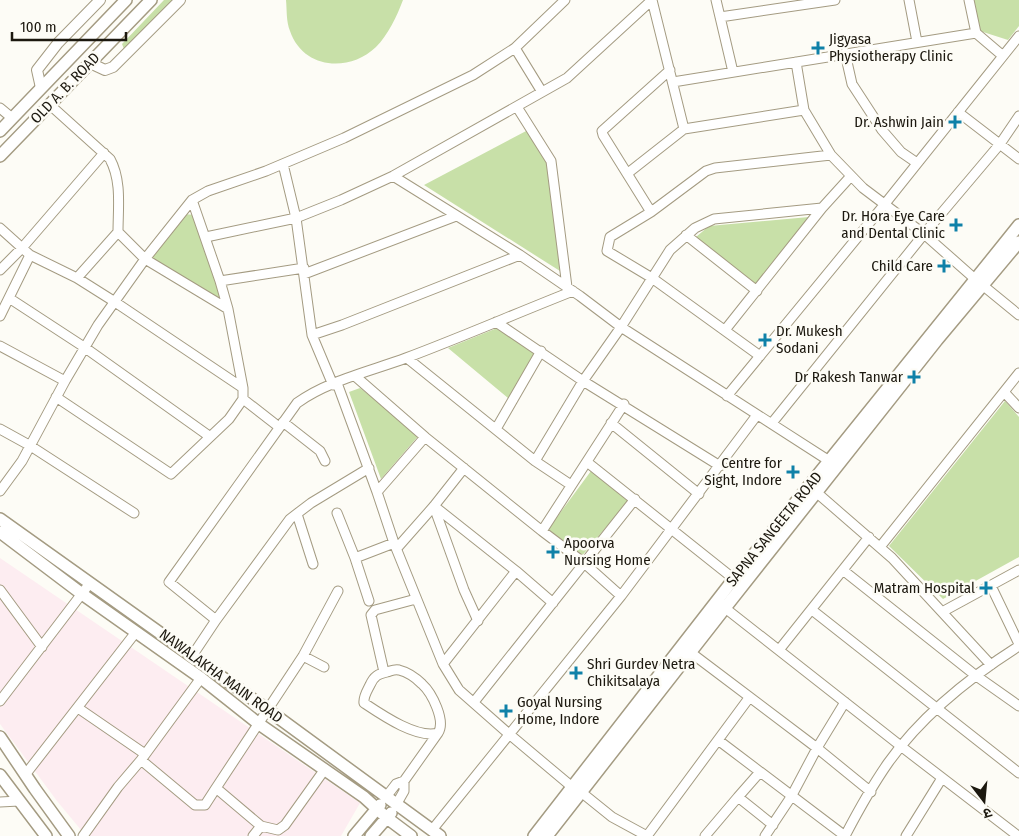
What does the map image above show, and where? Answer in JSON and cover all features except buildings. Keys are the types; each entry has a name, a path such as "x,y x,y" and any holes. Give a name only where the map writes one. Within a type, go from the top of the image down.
{"main road":[{"name":"OLD A. B. ROAD","path":"0,131 126,0"},
{"name":"OLD A. B. ROAD","path":"0,156 151,0"},
{"name":"SAPNA SANGEETA ROAD","path":"547,836 576,789 734,579 936,340 1019,224"},
{"name":"SAPNA SANGEETA ROAD","path":"979,282 1019,242"},
{"name":"SAPNA SANGEETA ROAD","path":"534,836 576,789 690,652 816,492 833,464"},
{"name":"NAWALAKHA MAIN ROAD","path":"0,519 268,710 436,833"},
{"name":"NAWALAKHA MAIN ROAD","path":"0,532 82,594 201,678 259,724 364,797 387,818 412,836"},
{"path":"0,737 69,836"},
{"path":"0,775 46,836"},
{"path":"354,836 386,796"},
{"path":"371,836 396,805"}],"street":[{"path":"41,88 36,70 100,0"},
{"path":"90,63 105,70 113,67 180,0"},
{"path":"0,491 22,461 84,347 145,259 192,200 208,191 283,164 344,138 473,75 515,48 565,0"},
{"path":"206,237 296,218 393,176 567,78 652,0 684,129"},
{"path":"716,0 733,72"},
{"path":"772,0 774,10"},
{"path":"720,17 831,0"},
{"path":"909,0 917,42"},
{"path":"969,0 976,33 1003,56"},
{"path":"672,82 976,33"},
{"path":"727,396 884,205 1019,36"},
{"path":"515,48 542,92"},
{"path":"845,53 852,84 867,108 882,130 901,152 917,163"},
{"path":"796,62 804,110 831,155 863,188 924,234 1019,315"},
{"path":"651,212 602,131 670,70"},
{"path":"49,104 110,159 118,178 118,232 76,278"},
{"path":"517,107 551,161 570,289"},
{"path":"0,108 12,118"},
{"path":"628,173 684,129 804,110"},
{"path":"958,112 1019,159"},
{"path":"772,423 924,234 1000,144 1019,116"},
{"path":"0,270 22,248 104,153"},
{"path":"760,356 652,278 607,251 610,237 651,212 706,171 715,168 831,155"},
{"path":"283,164 296,218 312,335 335,384 369,468 395,545 416,599 443,664 459,690 509,734 612,817 647,836 749,698"},
{"path":"393,176 520,255 621,327 833,464"},
{"path":"725,330 822,208 851,176"},
{"path":"56,396 171,474 209,436 229,420 243,399 243,388 228,309 206,237 192,200"},
{"path":"535,461 583,381 621,327 670,250 686,235 695,228 714,219 822,208"},
{"path":"220,281 304,271 456,216"},
{"path":"0,228 30,255 76,278 115,302 243,388"},
{"path":"118,232 145,259 228,309"},
{"path":"686,235 757,291"},
{"path":"0,316 30,255"},
{"path":"312,335 520,255"},
{"path":"216,620 168,582 297,403 307,396 335,384 407,358 496,322 570,289"},
{"path":"9,298 84,347 209,436"},
{"path":"496,322 583,381 624,404 720,466"},
{"path":"0,346 65,381"},
{"path":"496,429 541,352"},
{"path":"407,358 535,461 571,485"},
{"path":"880,547 1019,373"},
{"path":"355,376 425,437 583,562 621,596"},
{"path":"1004,392 1019,408"},
{"path":"243,399 320,450 325,461"},
{"path":"542,531 624,404"},
{"path":"436,833 509,734 621,596 757,415"},
{"path":"611,423 699,494"},
{"path":"0,429 29,445 134,513"},
{"path":"377,492 425,437"},
{"path":"587,462 734,579"},
{"path":"192,656 290,519 311,503 369,468"},
{"path":"355,558 395,545 434,506 464,468"},
{"path":"816,492 892,558 991,665"},
{"path":"474,702 634,499"},
{"path":"434,506 553,603"},
{"path":"434,506 464,590 478,621"},
{"path":"336,513 355,558 369,601"},
{"path":"297,514 313,564"},
{"path":"779,650 844,571 869,537"},
{"path":"942,612 1019,570"},
{"path":"443,664 516,571"},
{"path":"844,571 975,675 1019,706"},
{"path":"0,701 90,583"},
{"path":"718,740 845,836 888,763 922,723 975,675 1019,645 991,586"},
{"path":"0,590 42,647"},
{"path":"78,708 143,757 195,805 205,805 303,656 338,592"},
{"path":"384,672 371,615 372,612 416,599"},
{"path":"725,608 1018,836"},
{"path":"812,610 1019,772"},
{"path":"25,775 136,632"},
{"path":"690,652 817,748 871,792"},
{"path":"303,656 324,667"},
{"path":"386,796 396,784 404,781 441,729 442,720 424,684 399,670 380,673 372,680 364,698 364,703 408,728 432,735 438,733"},
{"path":"82,836 201,678"},
{"path":"765,836 791,797 817,748 845,702"},
{"path":"216,788 261,826 278,830 282,828 325,769"},
{"path":"705,836 760,772"},
{"path":"906,836 942,778"},
{"path":"396,805 404,792 404,781"},
{"path":"738,797 773,825"},
{"path":"0,802 19,801"},
{"path":"253,836 261,826"}],"shaded area":[{"path":"0,558 360,803 341,836 86,836 57,801 0,724"}],"green space":[{"path":"164,0 180,0 126,54 122,44"},
{"path":"286,0 403,0 392,25 376,47 353,61 328,63 316,60 296,44 287,19"},
{"path":"973,0 1019,0 1019,26 1008,40 980,31"},
{"path":"528,130 549,160 560,271 424,185"},
{"path":"181,214 198,215 228,309 145,259"},
{"path":"809,217 756,284 696,237 709,226"},
{"path":"497,328 536,354 508,398 448,348"},
{"path":"360,388 420,434 381,479 349,392"},
{"path":"1005,401 1019,417 1019,557 943,599 889,546"},
{"path":"591,471 628,501 581,557 546,532"}],"place":[{"name":"Jigyasa Physiotherapy Clinic","path":"818,48"},
{"name":"Dr. Ashwin Jain","path":"955,122"},
{"name":"Dr. Hora Eye Care and Dental Clinic","path":"956,225"},
{"name":"Child Care","path":"944,266"},
{"name":"Dr. Mukesh Sodani","path":"765,340"},
{"name":"Dr Rakesh Tanwar","path":"914,377"},
{"name":"Centre for Sight, Indore","path":"793,472"},
{"name":"Apoorva Nursing Home","path":"553,552"},
{"name":"Matram Hospital","path":"986,588"},
{"name":"Shri Gurdev Netra Chikitsalaya","path":"576,673"},
{"name":"Goyal Nursing Home, Indore","path":"506,711"}]}
